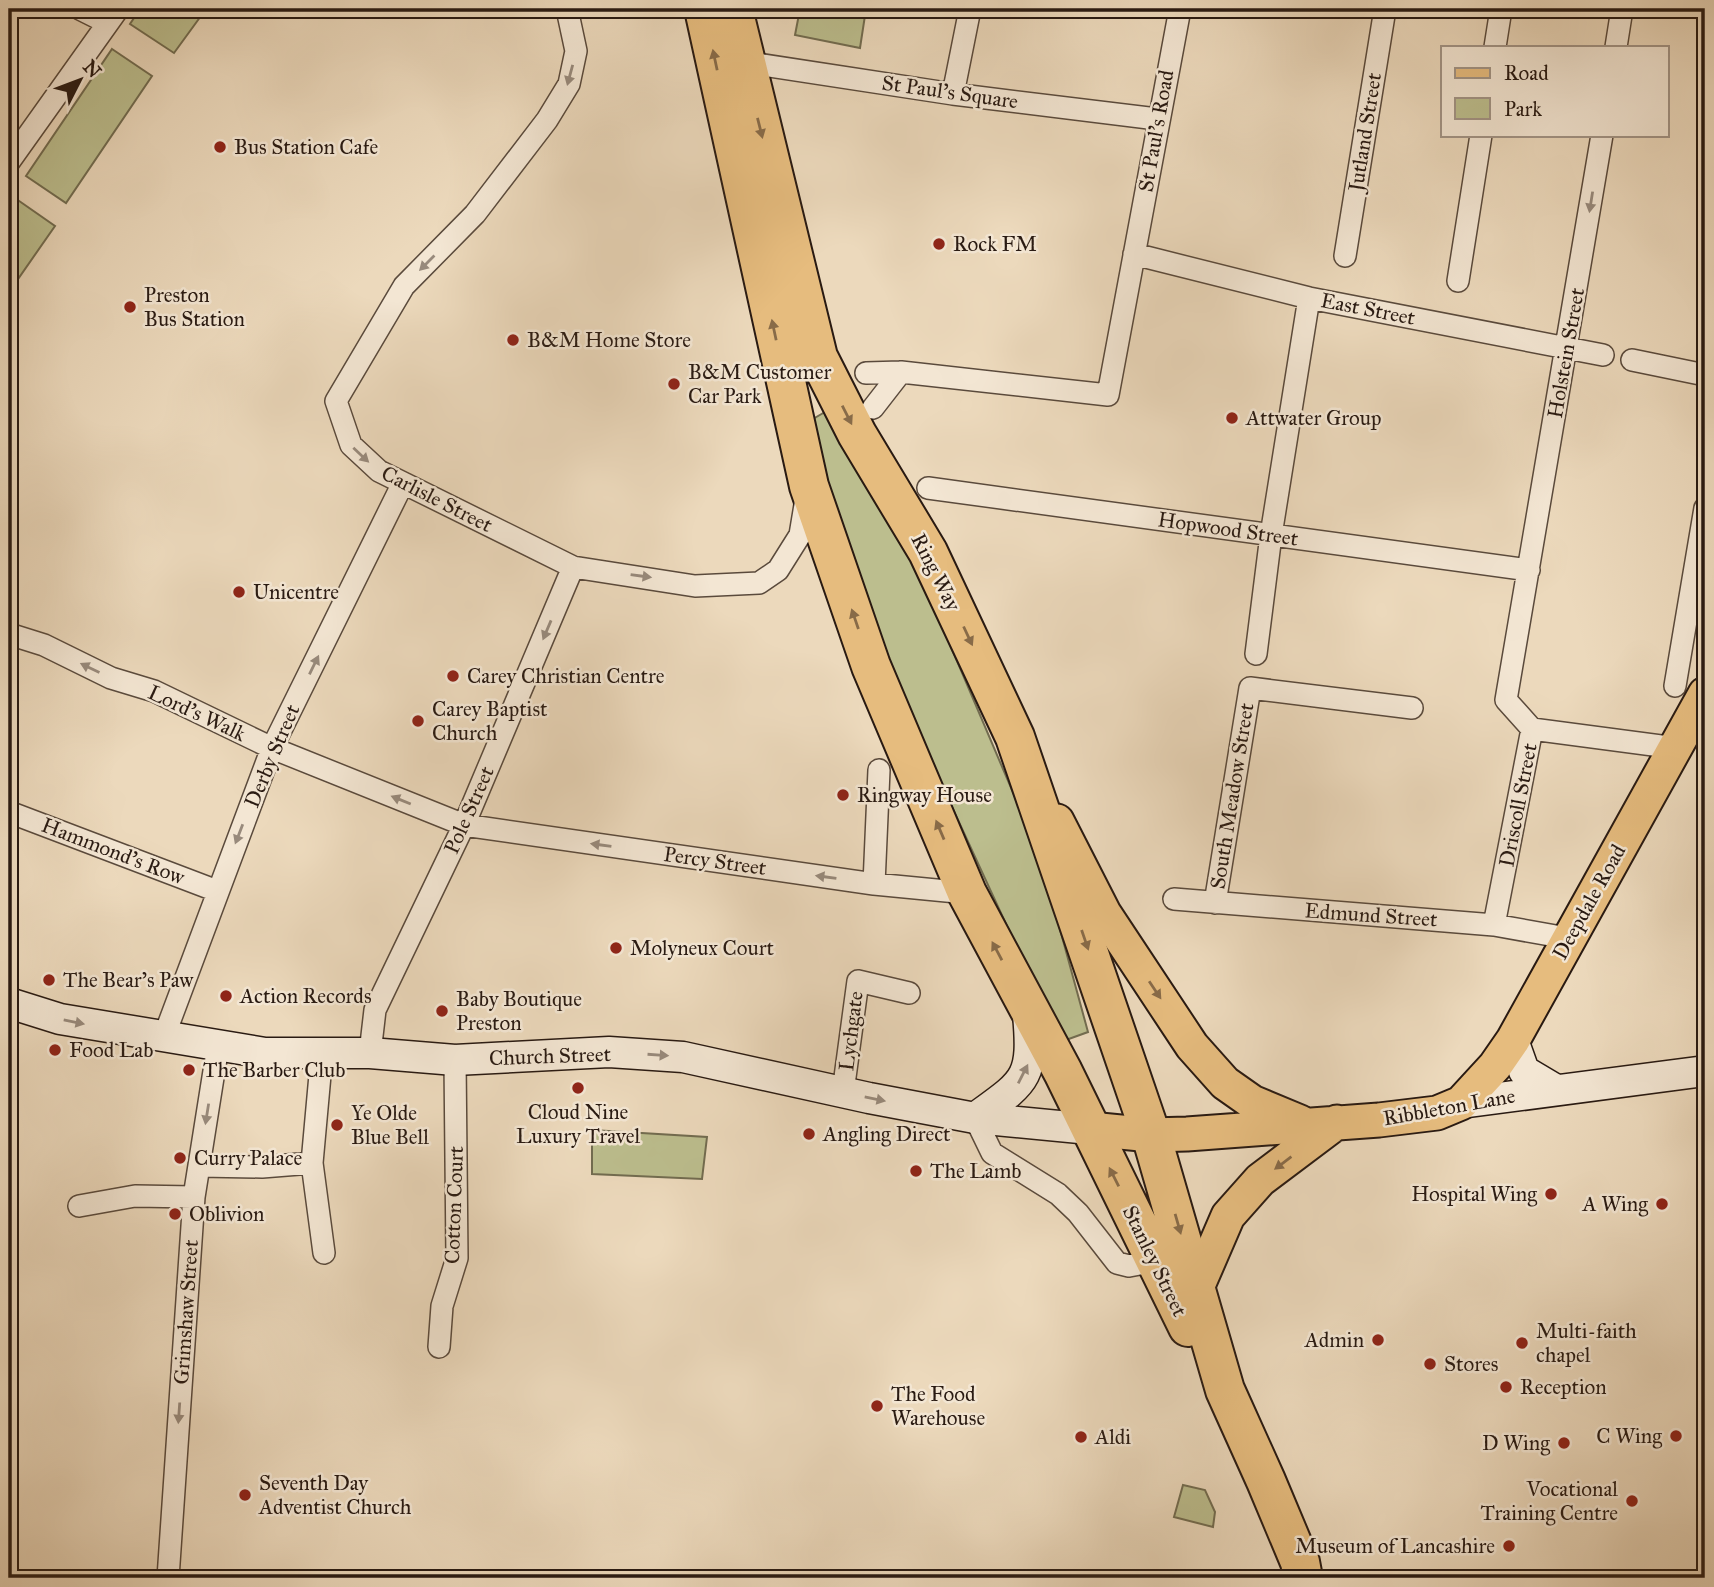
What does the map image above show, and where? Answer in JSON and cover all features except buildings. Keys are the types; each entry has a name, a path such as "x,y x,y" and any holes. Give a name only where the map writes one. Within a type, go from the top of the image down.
{"highway":[{"path":"704,9 809,486 871,666 967,893 1090,1129"},
{"name":"Ring Way","path":"733,9 818,357 857,434 928,552 1015,737 1151,1135"},
{"name":"Stanley Street","path":"1090,1129 1181,1314 1225,1390 1300,1562 1303,1578"},
{"name":"Stanley Street","path":"1151,1135 1225,1390"}],"main road":[{"name":"Deepdale Road","path":"1461,1102 1495,1066 1513,1040 1676,748 1690,690"},
{"path":"1015,737 1104,914 1192,1046 1225,1083 1252,1102 1322,1123"},
{"name":"Ribbleton Lane","path":"1090,1129 1151,1135 1322,1123 1437,1112 1461,1102"},
{"path":"1196,1290 1227,1216 1260,1180 1322,1123"}],"street":[{"path":"9,162 113,16 80,9"},
{"name":"Carlisle Street","path":"567,9 576,51 569,84 547,120 475,214 404,286 336,401 351,445 379,471 573,567 695,586 759,583 778,570 800,535 809,486"},
{"path":"953,94 970,9"},
{"name":"St Paul's Road","path":"1134,254 1157,119 1180,9"},
{"name":"Jutland Street","path":"1345,256 1385,9"},
{"path":"1495,46 1501,9"},
{"path":"1616,46 1622,9"},
{"name":"St Paul's Square","path":"744,62 953,94 1157,119"},
{"path":"1458,281 1481,136"},
{"name":"Holstein Street","path":"1529,570 1602,136"},
{"path":"866,373 901,372 1108,395 1134,254"},
{"name":"East Street","path":"1134,254 1309,298 1603,355"},
{"path":"1256,654 1271,535 1309,298"},
{"path":"1632,360 1705,375"},
{"path":"873,408 901,372"},
{"name":"Derby Street","path":"163,1039 272,748 403,483"},
{"name":"Hopwood Street","path":"928,488 1529,570"},
{"path":"1690,690 1705,508"},
{"name":"Pole Street","path":"370,1053 375,1010 464,825 573,567"},
{"name":"Driscoll Street","path":"1494,925 1532,729 1506,700 1529,570"},
{"name":"Lord's Walk","path":"9,634 44,645 111,678 154,691 272,748 464,825"},
{"name":"South Meadow Street","path":"1215,903 1250,688 1412,708"},
{"path":"1532,729 1676,748"},
{"path":"874,884 879,770"},
{"name":"Hammond's Row","path":"9,811 218,891"},
{"name":"Percy Street","path":"464,825 874,884 967,893"},
{"name":"Edmund Street","path":"1174,899 1494,925 1567,939"},
{"name":"Lychgate","path":"843,1092 858,981 909,993"},
{"name":"Church Street","path":"9,1003 60,1020 163,1039 265,1053 370,1053 455,1060 609,1052 683,1057 975,1118 1090,1129"},
{"path":"1028,1009 1032,1054 1026,1071 1011,1092 975,1118 992,1153 1058,1194 1078,1213 1118,1263 1129,1266 1156,1261"},
{"path":"1513,1040 1524,1071 1556,1090"},
{"name":"Grimshaw Street","path":"168,1578 194,1198 218,1046"},
{"path":"322,1053 312,1163 324,1254"},
{"name":"Cotton Court","path":"439,1347 442,1306 457,1258 455,1060"},
{"name":"Ribbleton Lane","path":"1461,1102 1705,1071"},
{"path":"199,1166 262,1167 312,1163"},
{"path":"79,1206 135,1196 194,1198"}],"green space":[{"path":"140,9 206,9 174,53 130,24"},
{"path":"800,9 866,9 860,48 795,35"},
{"path":"112,49 152,76 66,203 26,176"},
{"path":"12,196 55,226 9,292 9,202"},
{"path":"825,412 899,526 1040,856 1088,1032 1066,1040 1018,950 880,651 847,561 813,419"},
{"path":"592,1130 707,1137 702,1179 592,1174"},
{"path":"1183,1485 1205,1490 1215,1512 1213,1527 1174,1517"}],"place":[{"name":"Bus Station Cafe","path":"220,147"},
{"name":"Rock FM","path":"939,244"},
{"name":"Preston Bus Station","path":"130,307"},
{"name":"B&M Home Store","path":"513,340"},
{"name":"B&M Customer Car Park","path":"674,384"},
{"name":"Attwater Group","path":"1232,418"},
{"name":"Unicentre","path":"239,592"},
{"name":"Carey Christian Centre","path":"453,676"},
{"name":"Carey Baptist Church","path":"418,721"},
{"name":"Ringway House","path":"843,795"},
{"name":"Molyneux Court","path":"616,948"},
{"name":"The Bear's Paw","path":"49,980"},
{"name":"Action Records","path":"226,996"},
{"name":"Baby Boutique Preston","path":"442,1011"},
{"name":"Food Lab","path":"55,1050"},
{"name":"The Barber Club","path":"189,1070"},
{"name":"Cloud Nine Luxury Travel","path":"578,1088"},
{"name":"Ye Olde Blue Bell","path":"337,1125"},
{"name":"Angling Direct","path":"809,1134"},
{"name":"Curry Palace","path":"180,1158"},
{"name":"The Lamb","path":"916,1171"},
{"name":"Hospital Wing","path":"1551,1194"},
{"name":"A Wing","path":"1662,1204"},
{"name":"Oblivion","path":"175,1214"},
{"name":"Admin","path":"1378,1340"},
{"name":"Multi-faith chapel","path":"1522,1343"},
{"name":"Stores","path":"1430,1364"},
{"name":"Reception","path":"1506,1387"},
{"name":"The Food Warehouse","path":"877,1406"},
{"name":"C Wing","path":"1676,1436"},
{"name":"Aldi","path":"1081,1437"},
{"name":"D Wing","path":"1564,1443"},
{"name":"Seventh Day Adventist Church","path":"245,1495"},
{"name":"Vocational Training Centre","path":"1632,1501"},
{"name":"Museum of Lancashire","path":"1509,1546"}]}
